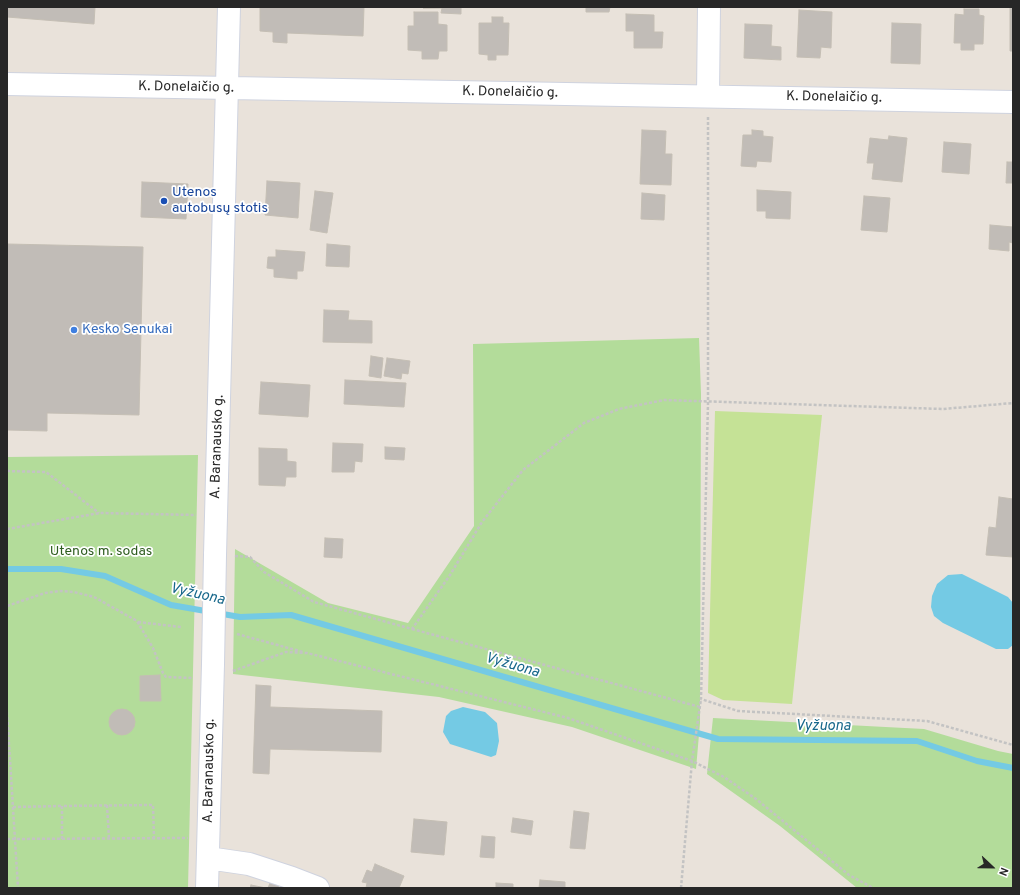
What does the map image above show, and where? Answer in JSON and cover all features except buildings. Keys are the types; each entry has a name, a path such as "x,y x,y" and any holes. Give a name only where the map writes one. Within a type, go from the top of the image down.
{"street":[{"name":"A. Baranausko g.","path":"207,888 212,671 225,555 216,516 229,7"},
{"path":"708,95 709,7"},
{"name":"K. Donelaičio g.","path":"7,84 228,89 708,95 1013,102"},
{"path":"208,858 249,864 318,888"}],"path":[{"path":"681,888 692,761 701,699 708,403 708,95"},
{"path":"412,629 450,575 482,522 523,470 584,424 619,409 664,400 708,403 943,409 1013,402"},
{"path":"7,471 46,472 100,513"},
{"path":"7,528 100,513 216,516"},
{"path":"225,555 250,557 264,572 314,602 700,707"},
{"path":"7,606 45,593 74,592 94,597 137,622 181,627"},
{"path":"137,622 154,648 162,673 166,677 179,677"},
{"path":"237,634 568,718 692,761 724,777 756,799 849,875 873,888"},
{"path":"212,671 286,652 307,653"},
{"path":"701,699 738,711 927,722 1013,745"},
{"path":"7,712 18,888"},
{"path":"107,805 108,838"},
{"path":"13,807 153,805 154,838"},
{"path":"62,806 62,839"},
{"path":"7,839 189,838"}],"green space":[{"path":"699,338 701,394 700,723 696,769 572,727 439,697 233,674 235,549 328,603 408,623 474,526 473,344"},
{"path":"715,411 822,415 792,704 723,700 708,693"},
{"name":"Utenos m. sodas","path":"198,455 188,888 7,888 7,457"},
{"path":"713,718 924,729 1013,754 1013,888 857,888 780,826 707,774"}],"water":[{"path":"962,574 1008,597 1013,603 1013,645 1008,649 996,649 943,623 934,616 931,607 932,596 937,584 948,575"},
{"path":"463,707 485,712 497,723 499,741 496,755 491,757 450,744 443,732 446,716 451,711"}],"waterway":[{"name":"Vyžuona","path":"7,569 61,569 105,576 171,605 240,617 291,615 718,739 917,741 977,761 1013,768"}],"place":[{"name":"Utenos autobusų stotis","path":"164,201"},
{"name":"Kesko Senukai","path":"74,330"}]}
